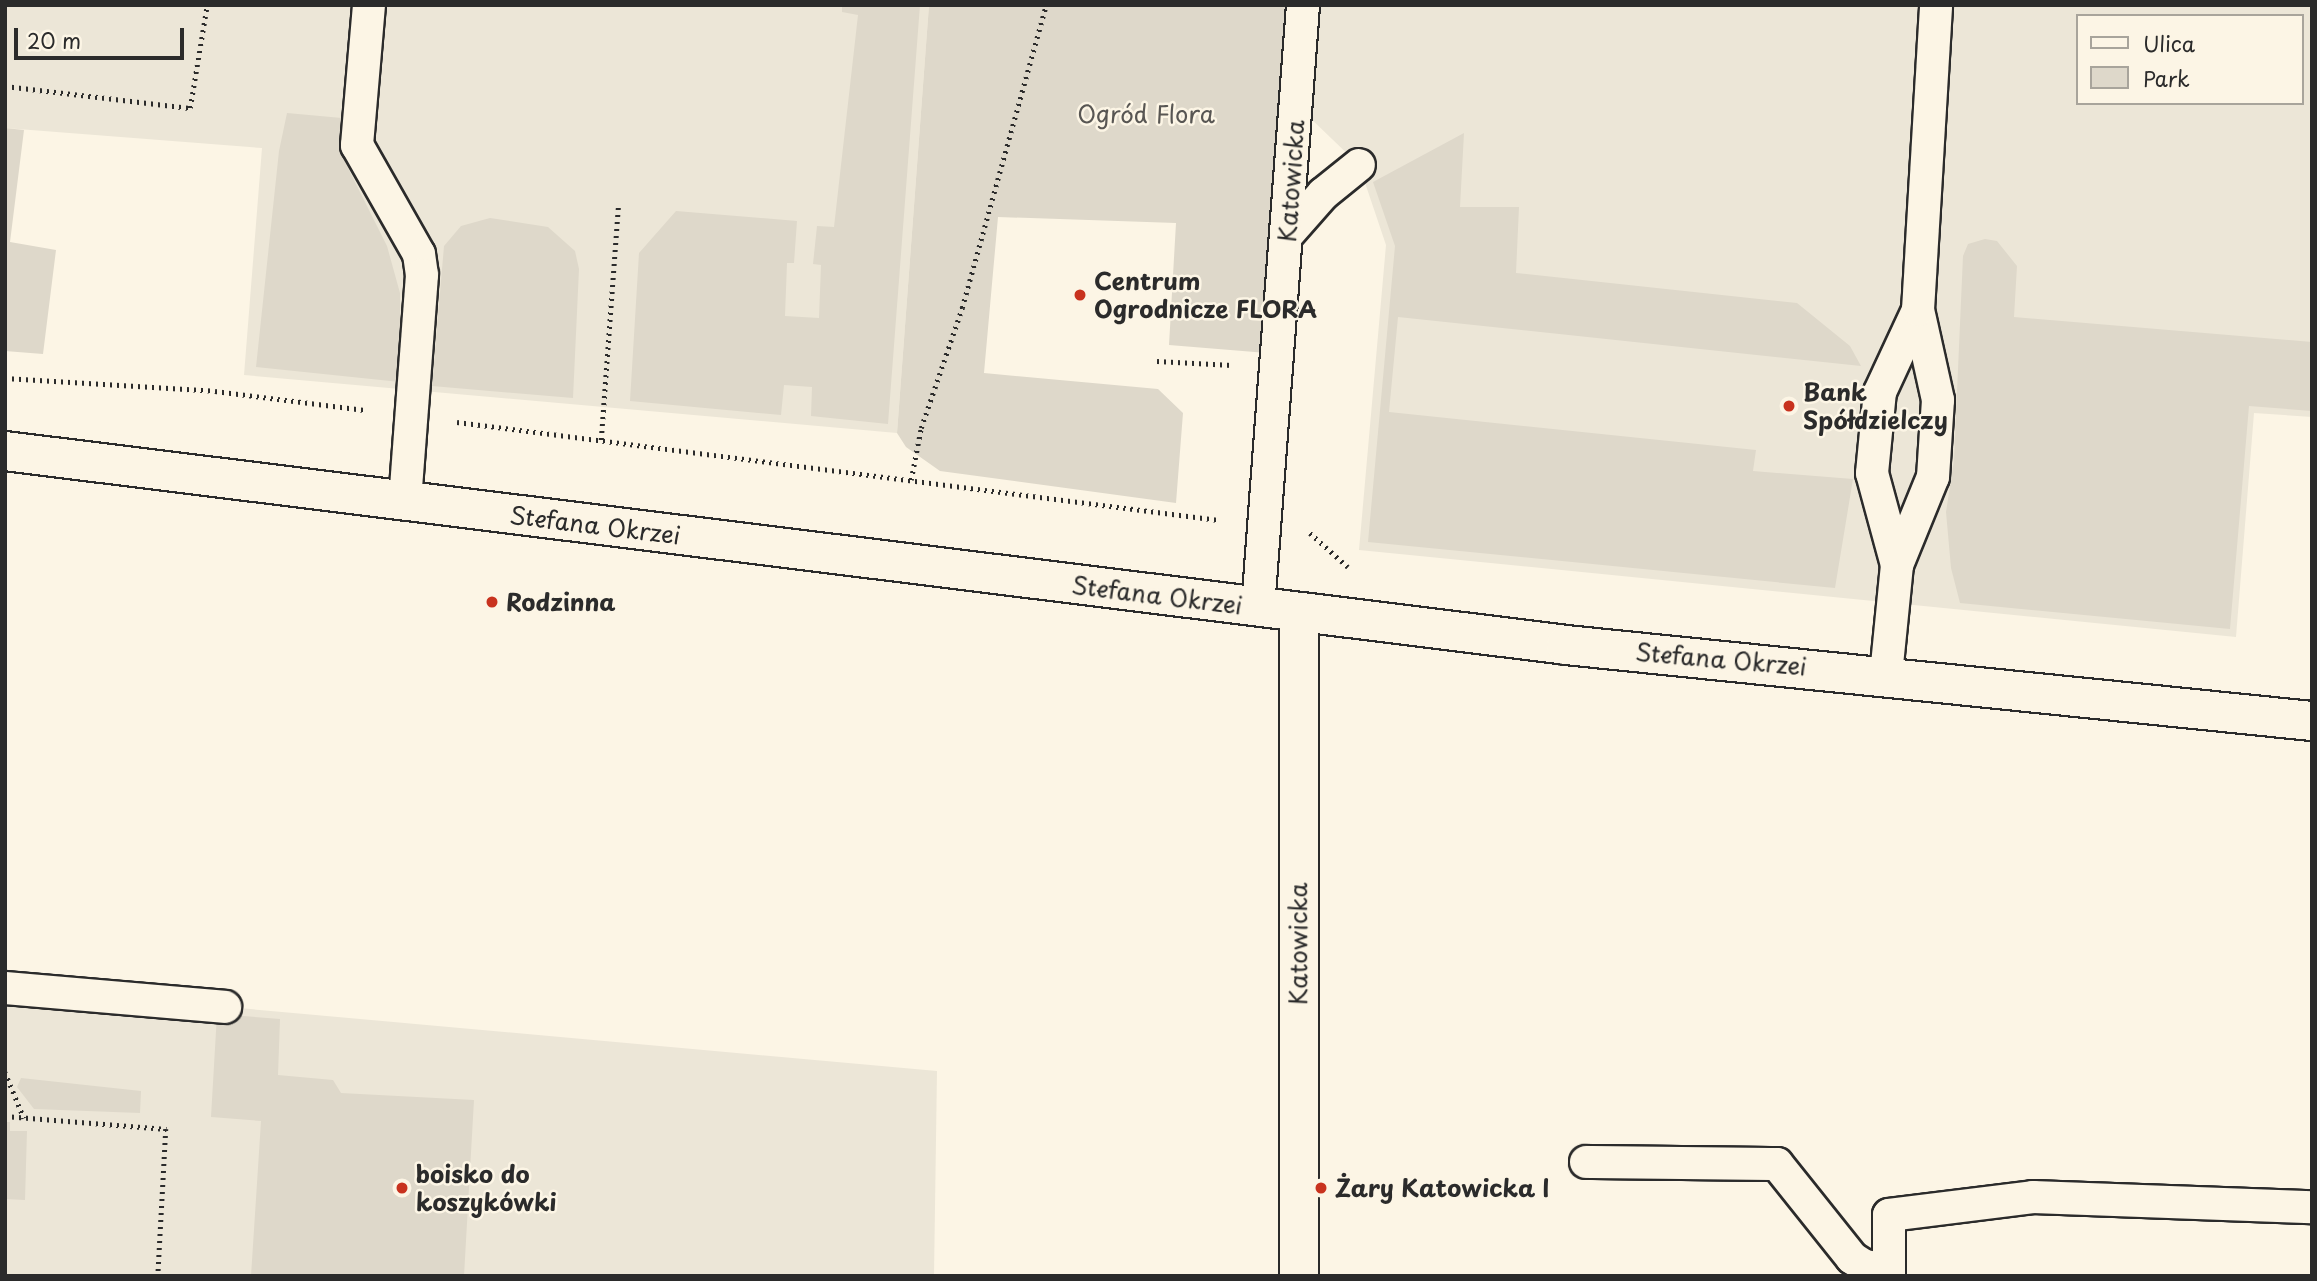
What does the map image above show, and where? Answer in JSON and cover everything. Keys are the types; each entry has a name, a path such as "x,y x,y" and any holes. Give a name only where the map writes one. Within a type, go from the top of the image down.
{"street":[{"name":"Stefana Okrzei","path":"5,451 1566,645 1886,675 2312,721"},
{"name":"Katowicka","path":"1299,612 1300,1276"}],"lane":[{"path":"369,5 357,145 419,254 422,275 405,500"},
{"name":"Katowicka","path":"1258,608 1303,5"},
{"path":"1886,675 1897,565 1933,477 1938,400 1917,310 1936,5"},
{"path":"1287,235 1323,194 1359,165"},
{"path":"1897,565 1872,472 1880,392 1917,310"},
{"path":"5,988 225,1007"},
{"path":"1586,1162 1777,1164 1852,1258 1865,1266 1889,1273 1889,1214 2033,1197 2312,1207"}],"path":[{"path":"5,86 190,108 207,5"},
{"path":"911,480 920,428 962,308 1046,5"},
{"path":"601,440 618,207"},
{"path":"1157,361 1278,368"},
{"path":"5,378 215,391 1234,522"},
{"path":"5,1072 24,1118"},
{"path":"5,1116 166,1129 158,1276"}],"shaded area":[{"path":"5,5 929,5 897,433 244,375 262,148 5,128"},
{"path":"1312,5 2312,5 2312,417 2254,413 2236,637 1359,550 1386,245 1359,165 1305,113"},
{"path":"5,987 937,1071 934,1276 5,1276"}],"green space":[{"path":"842,5 920,5 888,424 811,416 812,387 784,385 781,415 630,401 639,253 676,211 797,221 794,263 787,263 785,316 819,318 821,265 813,264 817,226 834,227 858,15 842,12"},
{"name":"Ogród Flora","path":"929,5 1286,5 1267,353 1169,345 1176,223 998,217 984,373 1158,389 1183,413 1176,503 940,471 906,447 897,433"},
{"path":"287,113 342,118 339,150 387,246 400,293 400,382 256,367 279,151"},
{"path":"5,128 24,130 10,242 56,250 43,354 5,351"},
{"path":"1464,133 1460,207 1519,207 1516,273 1797,303 1850,346 1861,366 1398,317 1389,412 1756,450 1753,471 1853,479 1835,588 1368,542 1395,246 1373,182"},
{"path":"490,218 548,227 575,251 579,269 573,398 432,386 444,246 461,226"},
{"path":"1985,239 1997,241 2017,266 2014,317 2312,342 2312,411 2249,406 2230,629 1960,603 1951,568 1946,512 1954,460 1963,256 1968,244"},
{"path":"217,1014 280,1019 278,1075 333,1080 341,1093 474,1100 464,1276 251,1276 261,1121 211,1117"},
{"path":"21,1078 141,1091 140,1113 34,1109 17,1087"},
{"path":"5,1122 10,1122 10,1131 27,1131 25,1200 5,1199"}],"place":[{"name":"Centrum Ogrodnicze FLORA","path":"1080,295"},
{"name":"Bank Spółdzielczy","path":"1789,406"},
{"name":"Rodzinna","path":"492,602"},
{"name":"boisko do koszykówki","path":"402,1188"},
{"name":"Żary Katowicka I","path":"1321,1188"}]}
